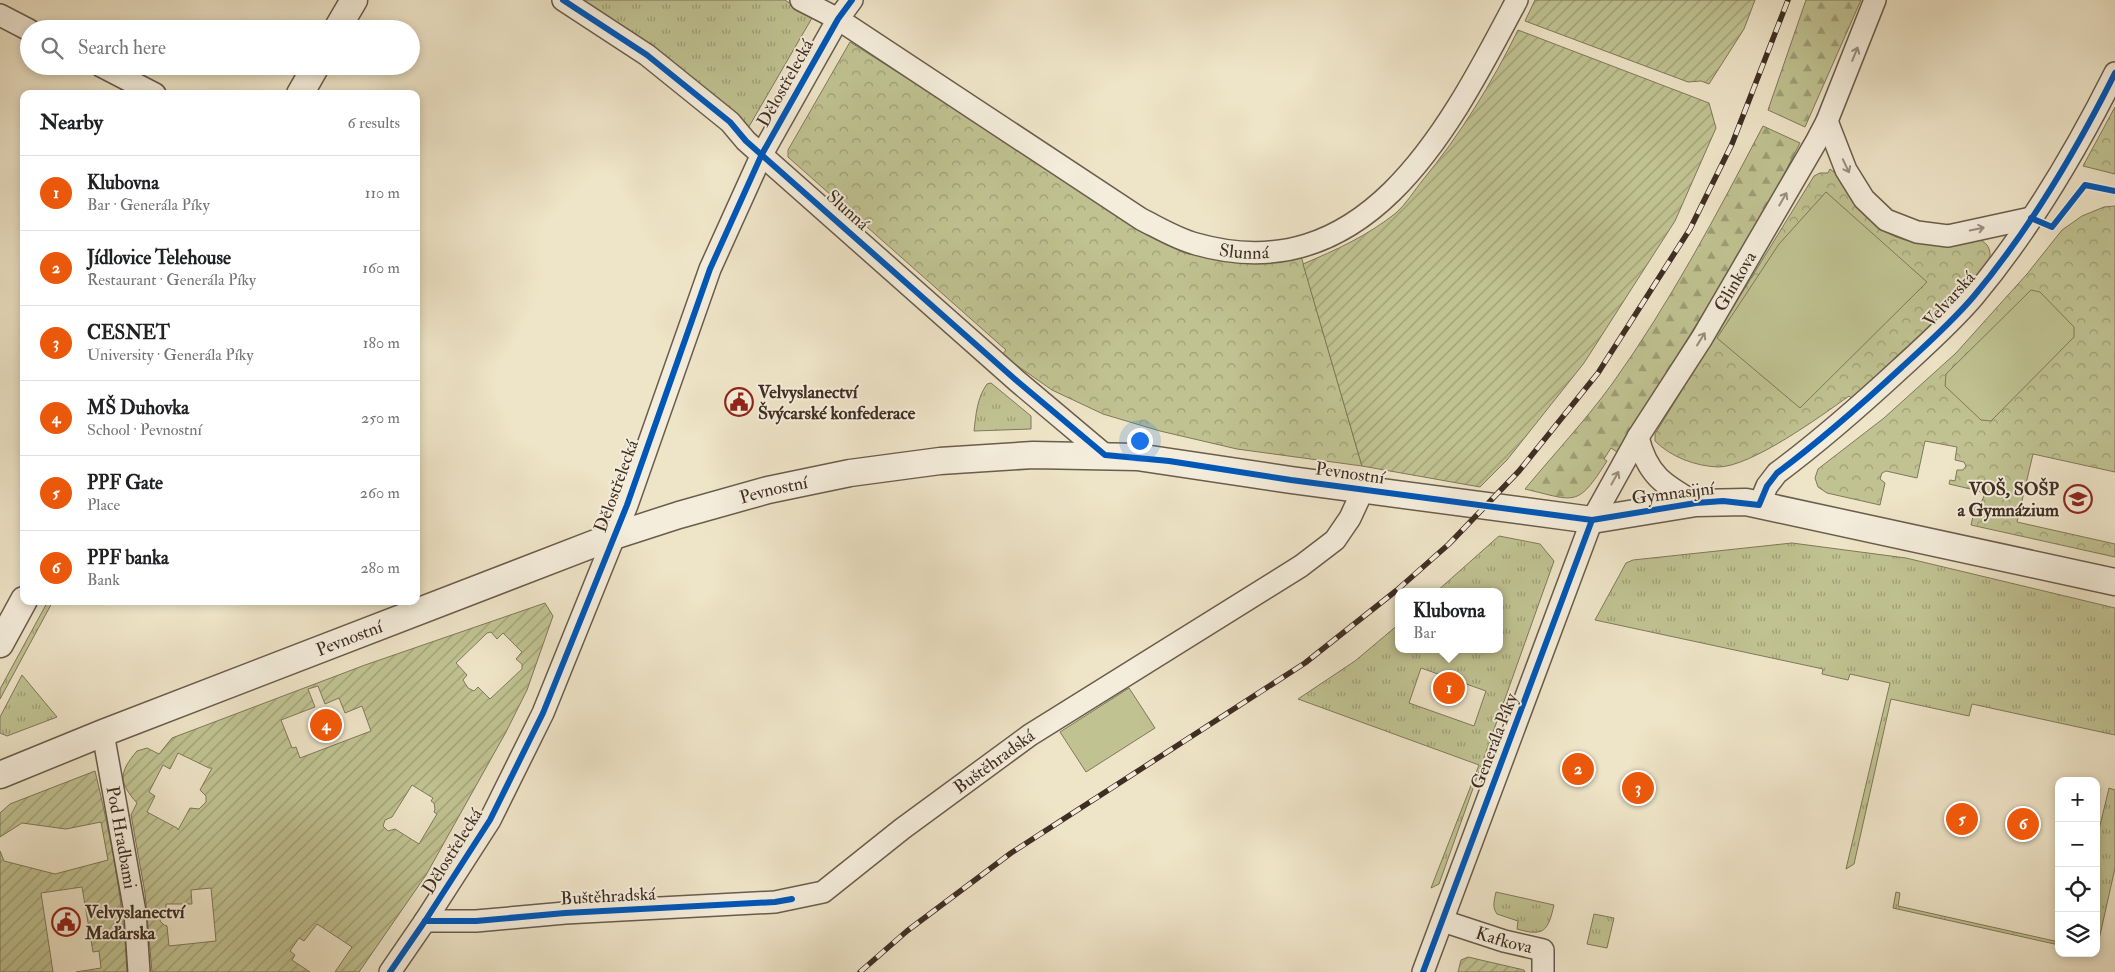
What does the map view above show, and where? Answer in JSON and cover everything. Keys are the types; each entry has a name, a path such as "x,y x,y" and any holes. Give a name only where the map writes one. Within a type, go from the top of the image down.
{"street":[{"path":"342,20 354,0"},
{"name":"Slunná","path":"563,0 647,55 730,122 746,141 1017,381 1105,455"},
{"name":"Slunná","path":"801,0 838,19 1141,219 1176,237 1196,244 1246,252 1295,249 1335,234 1357,222 1376,208 1396,189 1426,153 1470,86 1517,0"},
{"name":"Dělostřelecká","path":"390,972 425,922 490,820 544,713 627,505 710,269 762,154 838,19 852,0"},
{"name":"Glinkova","path":"1592,520 1638,437 1702,338 1827,121 1875,0"},
{"path":"0,15 20,25"},
{"name":"Velvarská","path":"1759,505 1766,486 1777,473 1865,402 1936,337 1989,276 2031,218 2095,113 2115,73"},
{"path":"118,75 147,90"},
{"path":"302,90 311,75"},
{"path":"1827,121 1851,177 1864,200 1886,220 1917,232 1948,236 2031,218"},
{"path":"1638,437 1641,452 1656,478 1696,503"},
{"name":"Pevnostní","path":"0,775 103,733 614,536 678,515 768,490 868,470 950,460 1033,455 1105,455 1161,460 1363,490 1592,520"},
{"name":"Buštěhradská","path":"425,922 476,921 565,913 775,902 822,892 902,828 1030,735 1301,566 1335,540 1350,518 1363,490"},
{"name":"Gymnasijní","path":"1592,520 1696,503 1723,502 1759,505 2115,582"},
{"name":"Generála Píky","path":"1423,972 1592,520"},
{"path":"0,644 21,605"},
{"name":"Pod Hradbami","path":"103,733 135,912 138,972"},
{"name":"Kafkova","path":"1443,921 1504,941 1543,950 1543,972"}],"green space":[{"path":"575,0 785,0 812,18 747,130"},
{"path":"1535,0 1755,0 1744,29 1709,84 1701,81 1688,82 1525,21"},
{"path":"1806,0 1861,0 1805,127 1768,110"},
{"path":"1518,30 1709,103 1716,128 1675,221 1584,363 1507,460 1480,487 1362,466 1303,264 1363,236 1396,213 1407,202 1462,127 1486,89"},
{"path":"850,42 1158,238 1301,256 1362,466 1237,449 1160,431 1103,414 1052,390 1002,355 1006,350 788,157 788,150"},
{"path":"2115,107 2115,174 2083,166"},
{"path":"1763,126 1800,143 1757,227 1617,452 1611,448 1604,459 1607,461 1589,487 1574,497 1565,498 1525,489 1612,384 1654,322 1692,258"},
{"path":"1830,169 1839,176 1867,213 1883,230 1905,240 1917,242 1929,243 1978,239 1988,247 1990,257 1988,266 1921,334 1852,399 1849,396 1767,450 1732,465 1718,467 1692,463 1668,452 1655,441 1655,434 1814,176 1820,173 1828,173"},
{"path":"1826,192 1927,282 1800,408 1717,338 1779,244"},
{"path":"2115,206 2115,472 2033,454 2017,522 2115,544 2115,557 1971,525 1976,503 1982,501 1984,496 1979,491 1949,484 1950,480 1955,481 1957,470 1963,470 1966,466 1964,462 1955,460 1957,447 1925,441 1917,478 1886,471 1882,473 1880,479 1885,483 1880,505 1827,493 1818,487 1815,478 1818,469 1884,418 1956,353 2027,274 2062,230 2082,216 2104,207"},
{"path":"2031,290 2040,292 2074,327 2074,337 1991,421 1981,420 1945,386 1946,374"},
{"path":"991,383 1031,416 1031,429 974,431 981,395 987,384"},
{"path":"1499,536 1540,544 1554,561 1439,884 1431,888 1479,765 1298,699 1355,661 1395,627 1395,653 1503,653 1503,588 1440,588","holes":["1421,668 1486,691 1474,726 1409,703"]},
{"path":"1792,543 1906,558 2115,608 2115,735 1972,704 1969,716 1891,699 1854,864 1846,869 1890,683 1850,674 1848,680 1822,674 1823,669 1595,620 1626,563 1633,560"},
{"path":"545,603 553,616 527,690 506,732 426,875 359,972 335,972 352,947 317,924 304,941 299,938 290,951 295,955 292,960 310,972 152,972 145,893 131,815 137,803 126,789 123,777 131,758 137,751 147,748 159,754 172,738 365,665","holes":["491,632 497,639 503,633 522,652 516,659 522,664 522,669 490,699 478,687 474,691 468,688 463,680 467,675 456,663 487,633","318,686 325,704 339,698 345,713 362,706 371,731 300,758 296,747 292,748 281,720 315,707 308,689","178,753 212,768 200,790 206,796 206,802 199,809 190,808 178,830 147,812 155,796 149,792 163,765 170,769","412,785 433,798 431,801 434,803 434,812 437,814 419,844 395,829 388,831 383,826 385,820 392,817","211,888 216,941 169,946 167,926 160,921 162,915 166,913 166,904 192,904 191,890"]},
{"path":"46,605 51,605 0,699 0,689"},
{"path":"22,675 57,717 7,736 0,733 0,717"},
{"path":"1129,688 1155,728 1086,772 1060,732"},
{"path":"95,771 116,871 123,921 127,972 76,972 101,968 99,951 93,952 82,887 41,893 53,972 0,972 0,851 4,861 55,874 108,860 101,822 66,829 22,823 0,837 0,813 10,804"},
{"path":"2109,788 2115,790 2115,868 2100,935 2100,867 2100,825"},
{"path":"1496,892 1554,905 1547,926 1539,932 1517,929 1518,921 1497,914 1495,911"},
{"path":"1896,892 1900,893 1898,906 2055,941 2055,944 1893,908"},
{"path":"1594,914 1614,918 1607,948 1587,944"},
{"path":"1468,957 1524,970 1525,972 1458,972 1461,960"}],"railway":[{"path":"1399,588 1449,544 1519,471 1598,373 1690,229 1732,144 1788,0"},
{"path":"860,972 907,931 1011,853 1305,663 1395,592"}],"cycle path":[{"path":"563,0 647,55 730,122 746,141 1017,381 1105,455 1169,461 1291,480 1592,520 1696,503 1723,501 1759,505 1767,486 1777,473 1871,396 1939,333 1974,296 2014,244 2051,189 2115,73"},
{"path":"390,972 490,820 543,713 627,505 710,269 762,154 838,19 852,0"},
{"path":"2031,218 2052,227 2085,185 2115,191"},
{"path":"1423,972 1592,520"},
{"path":"425,921 476,921 565,913 775,902 792,899"}],"place":[{"name":"Velvyslanectví Švýcarské konfederace","path":"739,402"},
{"name":"VOŠ, SOŠP a Gymnázium","path":"2078,499"},
{"name":"Klubovna","path":"1449,688"},
{"name":"MŠ Duhovka","path":"326,725"},
{"name":"Jídlovice Telehouse","path":"1578,769"},
{"name":"CESNET","path":"1638,788"},
{"name":"PPF Gate","path":"1962,819"},
{"name":"PPF banka","path":"2023,824"},
{"name":"Velvyslanectví Maďarska","path":"66,922"}]}
